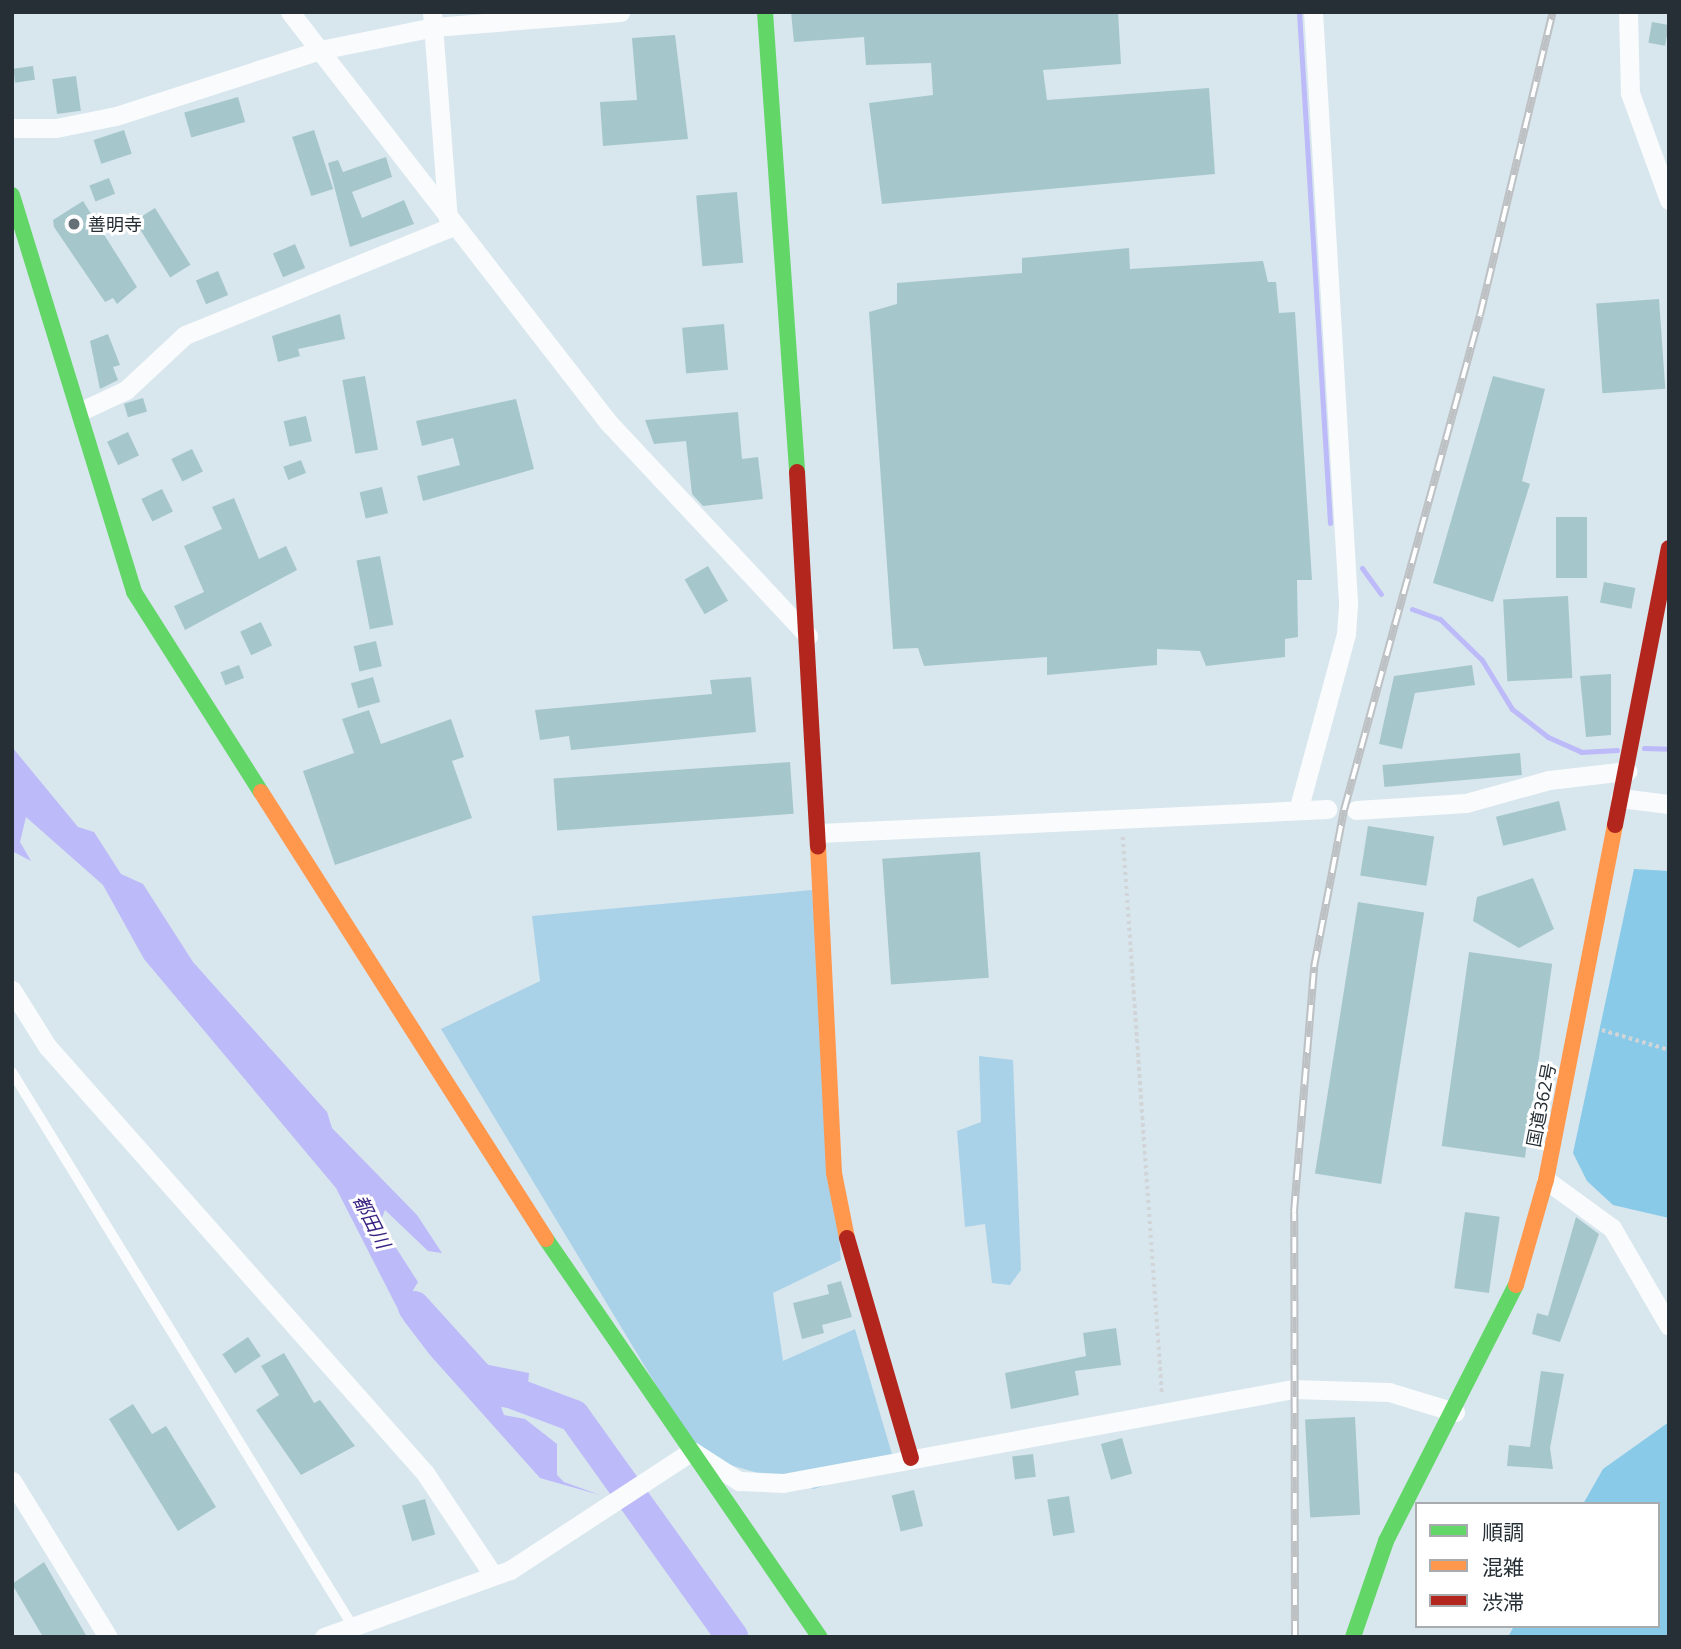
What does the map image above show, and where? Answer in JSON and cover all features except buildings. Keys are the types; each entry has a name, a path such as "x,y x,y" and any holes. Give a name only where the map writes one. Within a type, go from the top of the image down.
{"main road":[{"path":"765,12 808,636 834,1173 848,1245 911,1458"},
{"path":"12,195 81,411 134,592 522,1204 820,1637"},
{"name":"国道362号","path":"1353,1637 1387,1541 1455,1412 1516,1285 1546,1180 1669,548"}],"street":[{"path":"290,12 608,422 808,636"},
{"path":"12,128 55,128 116,116 320,51 433,20 620,12"},
{"path":"1299,807 1346,634 1348,602 1312,12"},
{"path":"1628,12 1630,93 1669,200"},
{"path":"433,20 451,222"},
{"path":"81,411 126,390 185,335 451,222"},
{"path":"1356,810 1466,803 1549,780 1627,771"},
{"path":"1620,798 1669,804"},
{"path":"819,833 1299,807 1327,809"},
{"path":"12,990 47,1046 425,1473 502,1573"},
{"path":"1546,1180 1612,1228 1669,1326"},
{"path":"324,1637 502,1573 692,1451 739,1481 783,1483 911,1458 1332,1386 1388,1392 1455,1412"},
{"path":"12,1481 108,1637"}],"lane":[{"path":"12,1072 352,1625"}],"path":[{"path":"1122,817 1163,1414"},
{"path":"1577,1022 1669,1051"}],"shaded area":[{"path":"1634,869 1669,871 1669,1218 1613,1205 1587,1181 1573,1153"},
{"path":"812,890 841,1260 773,1293 783,1361 855,1329 894,1461 814,1489 699,1456 441,1029 540,981 532,916"},
{"path":"979,1056 1013,1060 1021,1270 1010,1285 992,1283 985,1224 965,1227 957,1131 981,1122"},
{"path":"1669,1422 1669,1637 1508,1637 1513,1628 1660,1628 1660,1502 1584,1502 1603,1469"}],"water":[{"path":"12,747 78,827 94,832 121,874 143,884 193,962 327,1112 332,1128 417,1215 442,1253 428,1251 385,1210 380,1223 418,1282 412,1292 422,1315 455,1360 457,1348 489,1365 529,1373 528,1384 498,1380 519,1409 501,1407 504,1415 525,1419 557,1444 557,1475 564,1482 600,1495 540,1478 430,1355 404,1321 336,1188 144,959 103,885 26,817 20,842 31,861 12,851"}],"waterway":[{"path":"1299,12 1330,523"},
{"path":"1362,568 1381,594"},
{"path":"1412,609 1440,619 1482,660 1512,709 1548,737 1581,752 1617,750"},
{"path":"1644,748 1669,749"},
{"name":"都田川","path":"414,1307 481,1381 574,1416 732,1637"}],"railway":[{"path":"1295,1637 1294,1212 1314,967 1344,810 1480,315 1553,12"}],"traffic: fast":[{"path":"765,12 797,472"},
{"path":"12,195 134,592 261,792"},
{"path":"546,1239 820,1637"},
{"path":"1353,1637 1386,1541 1516,1285"}],"traffic: slow":[{"path":"261,792 546,1239"},
{"path":"1516,1285 1546,1180 1615,825"},
{"path":"818,846 834,1173 847,1238"}],"traffic: jam":[{"path":"797,472 818,846"},
{"path":"1615,825 1669,548"},
{"path":"847,1238 911,1458"}],"place":[{"name":"善明寺","path":"74,224"}]}
